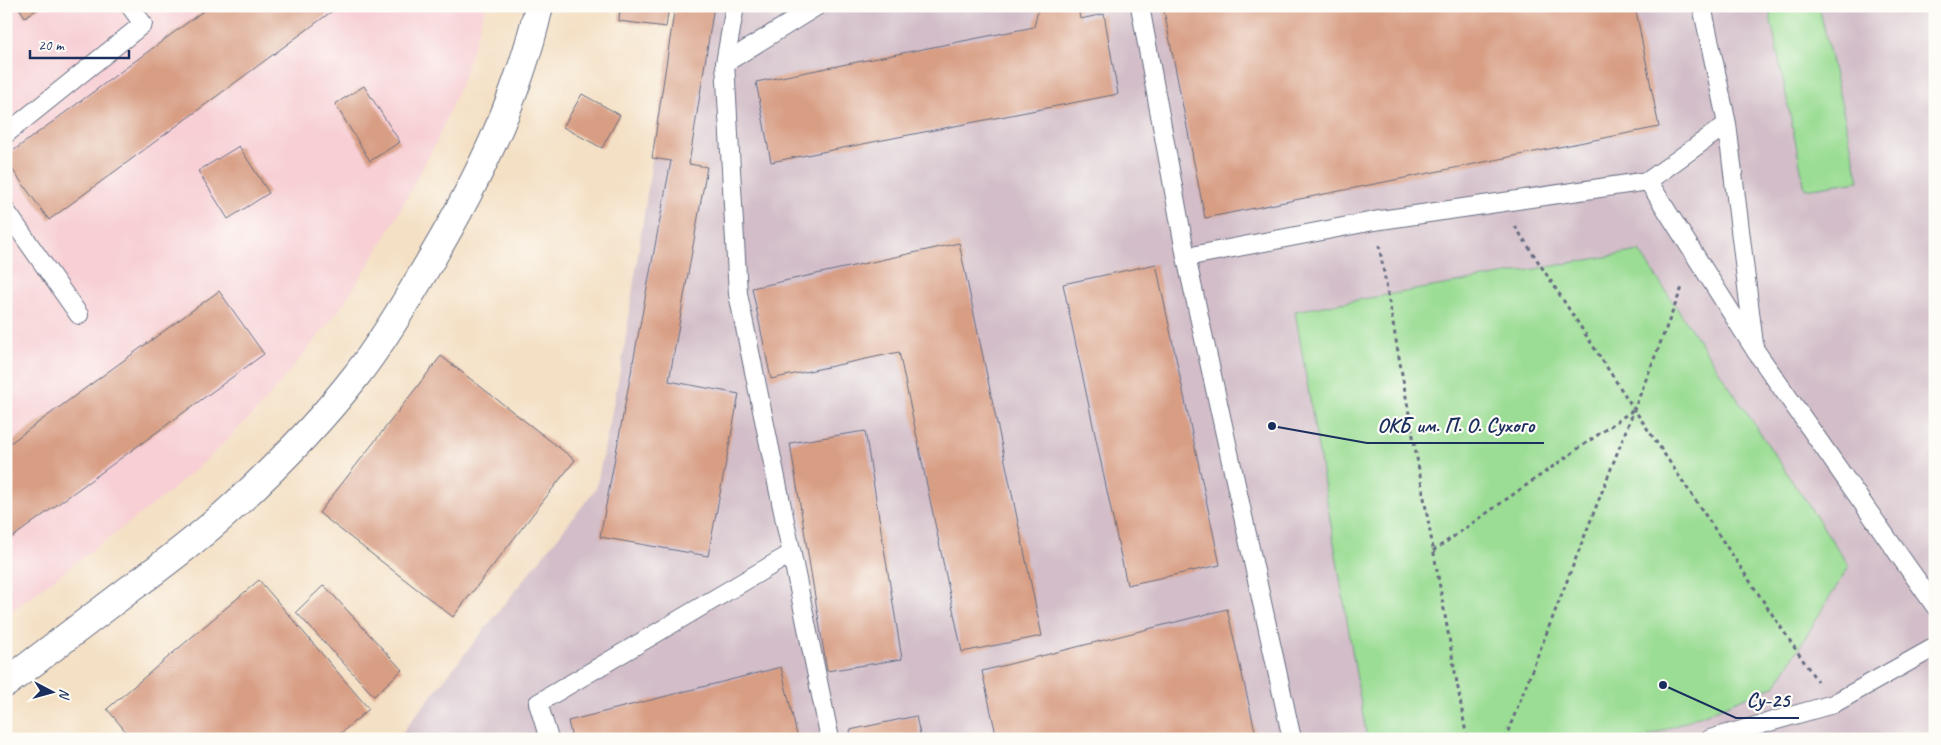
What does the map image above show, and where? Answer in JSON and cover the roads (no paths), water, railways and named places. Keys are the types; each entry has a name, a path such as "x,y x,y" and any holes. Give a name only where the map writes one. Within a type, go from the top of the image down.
{"street":[{"path":"6,682 183,549 236,504 297,444 355,378 386,335 446,234 486,159 516,85 534,30 539,6"}],"lane":[{"path":"6,134 143,24 130,6"},
{"path":"735,6 725,63 738,294 830,739"},
{"path":"725,63 817,6"},
{"path":"1140,6 1186,256 1292,739"},
{"path":"1702,6 1727,124 1755,350"},
{"path":"1186,256 1374,221 1648,180 1727,124"},
{"path":"1648,180 1755,350 1935,606"},
{"path":"6,211 79,315"},
{"path":"549,739 538,703 792,553"},
{"path":"1710,739 1833,704 1935,647"}],"place":[{"name":"ОКБ им. П. О. Сухого","path":"1272,426"},
{"name":"Су-25","path":"1663,685"}]}
